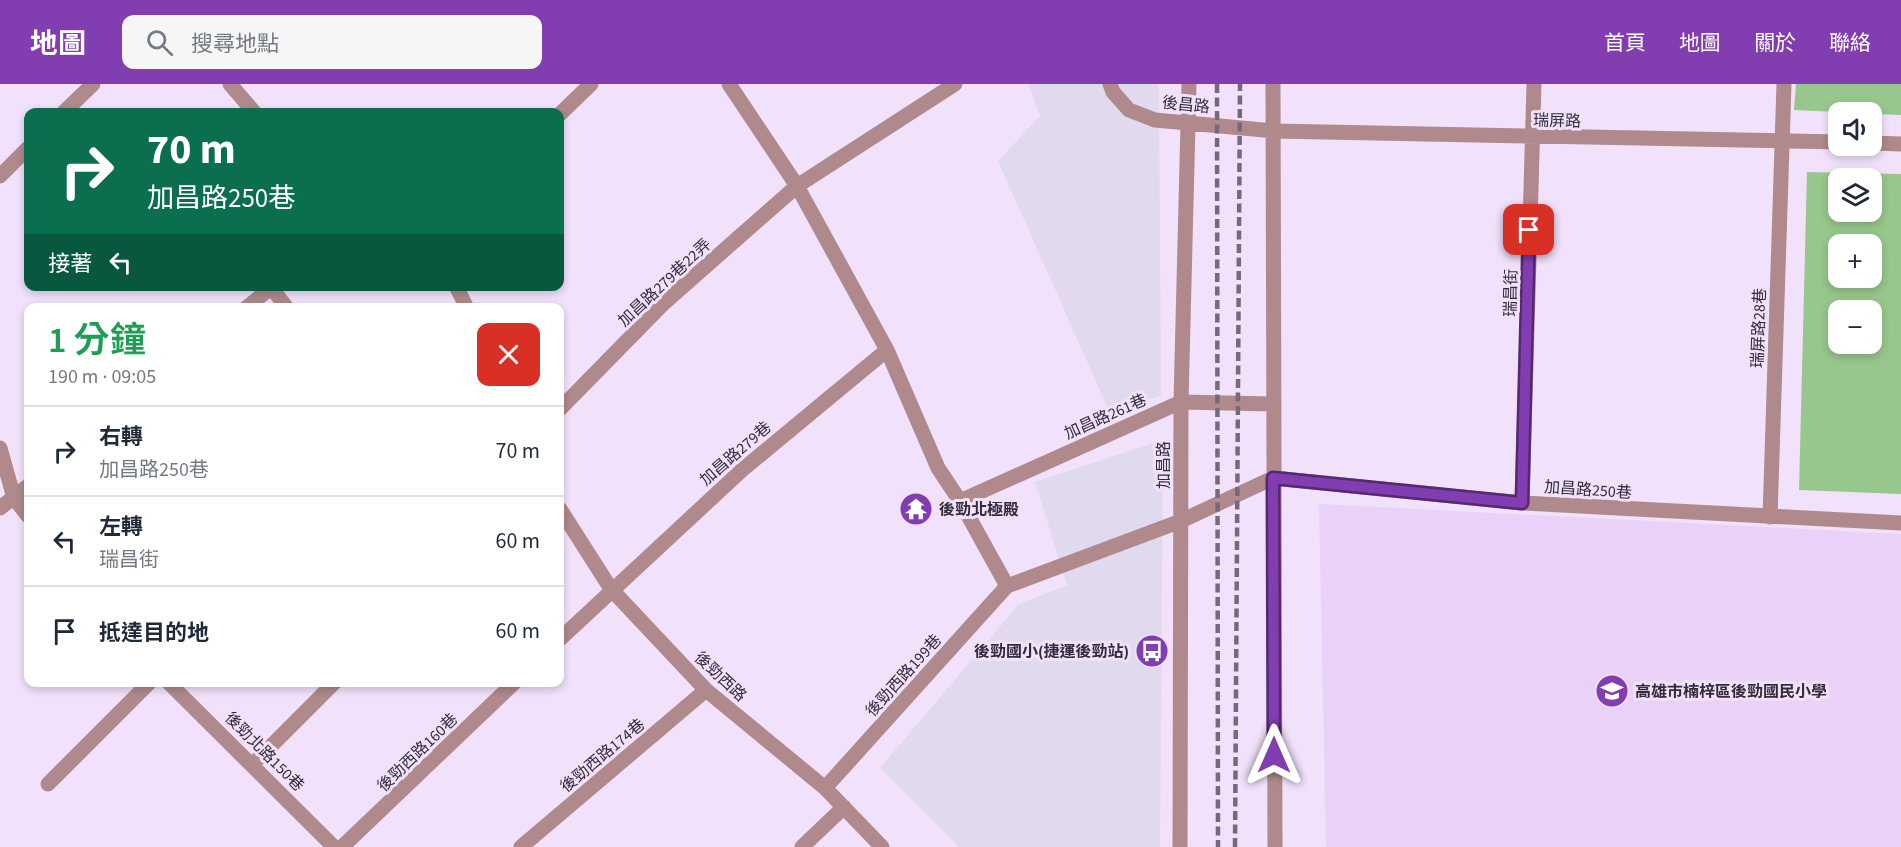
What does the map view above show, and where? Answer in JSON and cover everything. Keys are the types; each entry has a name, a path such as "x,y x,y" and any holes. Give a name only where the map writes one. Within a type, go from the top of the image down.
{"street":[{"path":"68,108 93,84"},
{"path":"230,84 251,108"},
{"path":"564,110 591,84"},
{"path":"729,84 797,186 887,350 938,468 960,501 1007,586 1181,521 1273,478"},
{"name":"加昌路279巷22弄","path":"564,405 664,303 797,186 955,84"},
{"name":"後昌路","path":"1110,84 1113,92 1129,110 1155,120 1274,131"},
{"name":"加昌路","path":"1180,847 1181,402 1190,123 1189,84"},
{"path":"1274,84 1275,847"},
{"name":"瑞昌街","path":"1522,503 1534,84"},
{"name":"瑞屏路28巷","path":"1770,517 1784,84"},
{"name":"瑞屏路","path":"1274,131 1532,138 1828,142"},
{"path":"1882,143 1901,144"},
{"path":"0,176 24,152"},
{"path":"252,303 266,291"},
{"path":"274,291 283,303"},
{"name":"加昌路279巷","path":"611,589 742,470 887,350"},
{"name":"加昌路261巷","path":"960,501 1181,402 1274,404"},
{"path":"0,448 14,498 24,511"},
{"name":"加昌路250巷","path":"1273,478 1522,503 1901,523"},
{"path":"0,508 24,489"},
{"name":"後勁西路","path":"564,516 611,589 706,690 825,788 882,847"},
{"name":"後勁西路199巷","path":"825,788 1007,586"},
{"path":"564,635 611,589"},
{"path":"48,784 145,687"},
{"name":"後勁北路150巷","path":"173,687 334,847"},
{"path":"253,764 330,687"},
{"name":"後勁西路160巷","path":"342,847 510,687"},
{"name":"後勁西路174巷","path":"521,847 706,690"},
{"path":"802,847 844,807"}],"shaded area":[{"path":"1028,84 1159,84 1161,396 1109,411 998,161 1040,116"},
{"path":"1163,440 1160,847 959,847 880,768 1019,604 1067,585 1035,482"},
{"name":"高雄市楠梓區後勁國民小學","path":"1319,504 1901,534 1901,847 1326,847"}],"green space":[{"path":"1796,84 1901,84 1901,115 1882,114 1882,102 1828,102 1828,112 1794,110"},
{"path":"1807,172 1828,172 1828,222 1882,222 1882,174 1901,174 1901,494 1799,490"}],"railway":[{"path":"1217,84 1218,847"},
{"path":"1235,847 1240,84"}],"place":[{"name":"後勁北極殿","path":"916,509"},
{"name":"後勁國小(捷運後勁站)","path":"1152,651"},
{"name":"高雄市楠梓區後勁國民小學","path":"1612,691"}],"route":[{"path":"1274,755 1273,478 1522,503 1529,230"}]}
